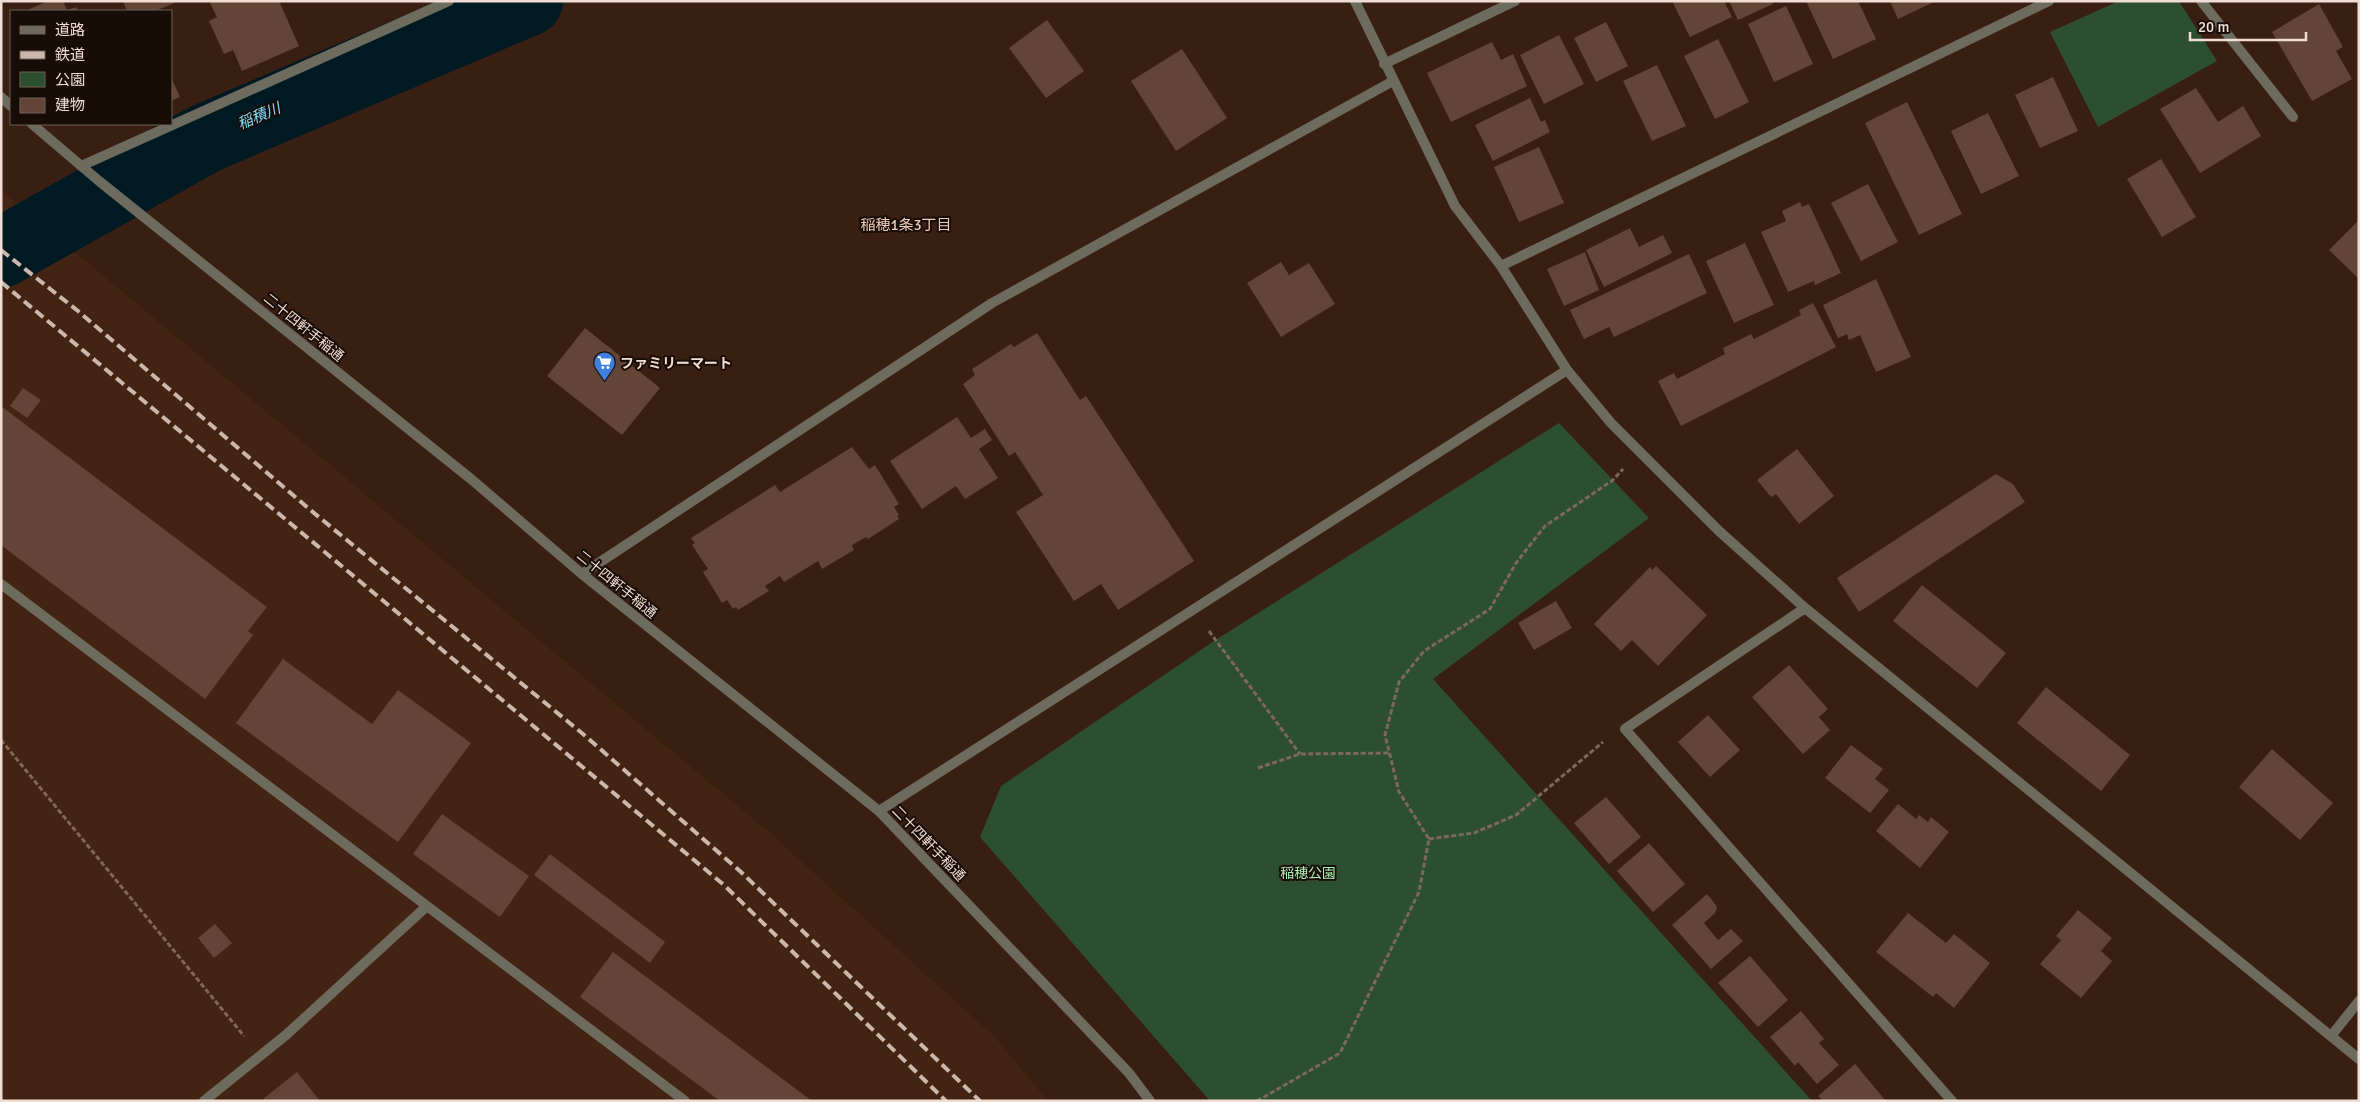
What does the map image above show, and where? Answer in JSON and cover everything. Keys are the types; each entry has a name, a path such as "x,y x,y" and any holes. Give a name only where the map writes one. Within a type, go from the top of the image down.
{"street":[{"path":"81,166 449,1"},
{"path":"1355,1 1384,64 1456,206 1501,266 1567,370 1611,423 1719,531 1805,608 2359,1059"},
{"path":"1384,64 1515,1"},
{"path":"1501,266 2049,1"},
{"path":"2201,1 2293,116"},
{"path":"582,574 992,303 1393,81"},
{"name":"二十四軒手稲通","path":"33,125 99,181 471,479 582,574 879,811 1129,1073 1150,1101"},
{"path":"879,811 1567,370"},
{"path":"1,584 685,1101"},
{"path":"1805,608 1625,729 1953,1099 1952,1101"},
{"path":"204,1101 260,1055 427,906"},
{"path":"2331,1036 2359,1001"}],"path":[{"path":"1257,1101 1340,1053 1419,892 1429,838 1399,792 1385,735 1399,682 1424,651 1490,609 1516,563 1545,526 1613,480 1625,467"},
{"path":"1209,631 1300,754"},
{"path":"1,740 260,1055"},
{"path":"1429,838 1474,834 1516,815 1605,740"},
{"path":"1258,768 1300,754 1389,753"}],"shaded area":[{"path":"1,190 769,832 996,1038 1048,1101 1,1101"}],"green space":[{"path":"2119,1 2179,1 2217,61 2098,127 2050,32"},
{"name":"稲穂公園","path":"1559,423 1649,518 1433,679 1812,1101 1210,1101 980,837 1001,786 1214,641"}],"building":[{"path":"48,1 63,1 67,10 27,10"},
{"path":"123,1 179,1 157,10 127,10"},
{"path":"209,1 279,1 299,46 242,71 233,50 224,54 209,21 217,17"},
{"path":"1672,1 1724,1 1732,17 1690,37"},
{"path":"1729,1 1772,1 1773,4 1738,20"},
{"path":"1806,1 1858,1 1876,39 1833,59"},
{"path":"1890,1 1936,1 1898,19"},
{"path":"2319,4 2343,47 2336,51 2352,79 2312,101 2272,32"},
{"path":"1786,6 1813,64 1774,82 1748,24"},
{"path":"76,7 78,10 67,10"},
{"path":"1047,20 1084,71 1046,98 1009,48"},
{"path":"1606,22 1628,66 1596,82 1574,38"},
{"path":"1559,35 1584,84 1544,104 1520,55"},
{"path":"1718,39 1749,102 1715,119 1684,56"},
{"path":"1492,42 1501,60 1513,54 1527,86 1451,122 1427,73"},
{"path":"1182,49 1227,118 1176,151 1131,81"},
{"path":"1657,65 1686,126 1652,141 1623,81"},
{"path":"2053,77 2078,131 2040,148 2015,95"},
{"path":"172,79 180,97 172,101"},
{"path":"2196,88 2218,122 2243,106 2261,136 2200,173 2160,109"},
{"path":"1530,98 1541,122 1545,120 1550,132 1493,161 1475,125"},
{"path":"1907,102 1962,214 1919,235 1865,123"},
{"path":"1988,113 2019,176 1981,194 1951,131"},
{"path":"1539,147 1564,203 1519,222 1494,167"},
{"path":"2161,159 2196,217 2162,237 2127,179"},
{"path":"1868,184 1898,242 1861,261 1831,203"},
{"path":"1800,202 1802,207 1809,204 1841,273 1815,285 1814,281 1788,292 1761,232 1786,221 1782,211"},
{"path":"2359,220 2359,279 2329,250"},
{"path":"1630,228 1639,247 1663,235 1672,253 1604,287 1586,250"},
{"path":"1745,243 1774,305 1734,323 1706,261"},
{"path":"1585,252 1599,290 1564,306 1547,269"},
{"path":"1689,254 1707,293 1614,337 1609,327 1584,339 1570,310"},
{"path":"1281,262 1289,275 1309,263 1335,304 1281,337 1247,283"},
{"path":"1876,279 1911,357 1876,372 1860,335 1849,340 1847,334 1838,338 1823,305"},
{"path":"1813,303 1836,347 1681,426 1658,381 1674,373 1677,379 1725,354 1723,348 1751,334 1754,339 1801,315 1799,310"},
{"name":"ファミリーマート","path":"585,328 660,388 622,435 547,376"},
{"path":"1037,333 1080,400 1086,396 1194,561 1118,610 1101,584 1074,601 1016,512 1043,495 1015,452 1009,456 963,384 975,375 972,369 1011,344 1014,347"},
{"path":"23,388 41,400 27,418 10,406"},
{"path":"1,406 267,607 248,631 253,635 205,699 1,545"},
{"path":"957,417 971,438 985,429 992,440 979,449 998,478 965,499 956,486 922,509 890,461"},
{"path":"852,447 869,469 875,465 899,504 894,507 899,515 897,516 899,519 868,539 866,537 852,545 854,550 822,569 818,561 784,582 780,576 765,586 769,591 738,610 736,607 733,609 727,600 722,603 703,572 708,569 692,545 695,543 691,538 775,485 780,492"},
{"path":"1797,449 1834,496 1799,524 1776,494 1771,497 1757,480"},
{"path":"1996,474 2013,484 2025,502 1859,612 1837,578"},
{"path":"1656,566 1707,615 1658,666 1632,640 1621,651 1594,624 1650,567 1652,570"},
{"path":"1922,585 2006,653 1977,688 1893,621"},
{"path":"1556,601 1572,628 1534,650 1518,623"},
{"path":"283,659 372,724 398,690 471,743 398,842 236,723"},
{"path":"1789,665 1828,709 1819,717 1830,730 1803,754 1752,697"},
{"path":"2046,687 2130,755 2101,791 2017,723"},
{"path":"1708,715 1740,750 1710,777 1678,742"},
{"path":"1851,745 1883,769 1875,779 1889,790 1870,813 1825,778"},
{"path":"2272,749 2333,803 2300,840 2239,787"},
{"path":"1606,797 1641,837 1609,864 1574,823"},
{"path":"1898,804 1916,819 1919,815 1928,822 1931,817 1949,832 1920,868 1876,831"},
{"path":"442,814 529,876 500,917 413,854"},
{"path":"1649,843 1685,884 1653,912 1617,871"},
{"path":"550,854 665,942 650,963 534,875"},
{"path":"1707,894 1717,908 1715,913 1704,923 1718,940 1731,929 1743,941 1711,969 1672,925"},
{"path":"2078,910 2112,938 2101,951 2112,961 2081,998 2040,964 2061,940 2056,936"},
{"path":"1908,913 1946,943 1954,934 1990,963 1954,1008 1936,993 1933,997 1876,952"},
{"path":"215,924 232,943 214,958 198,938"},
{"path":"613,952 812,1101 720,1101 580,997"},
{"path":"1750,956 1788,1000 1758,1027 1718,983"},
{"path":"1801,1011 1824,1039 1819,1043 1839,1065 1817,1084 1798,1062 1795,1066 1770,1037"},
{"path":"1855,1064 1886,1101 1823,1101 1818,1096"},
{"path":"297,1072 320,1101 261,1101 268,1095"}],"waterway":[{"name":"稲積川","path":"1,253 206,138 528,1"}],"railway":[{"path":"1,250 78,311 314,513 583,734 741,872 980,1101"},
{"path":"1,282 724,885 946,1101"}],"place":[{"name":"ファミリーマート","path":"604,382"}],"district":[{"name":"稲穂1条3丁目","path":"906,225"}]}
